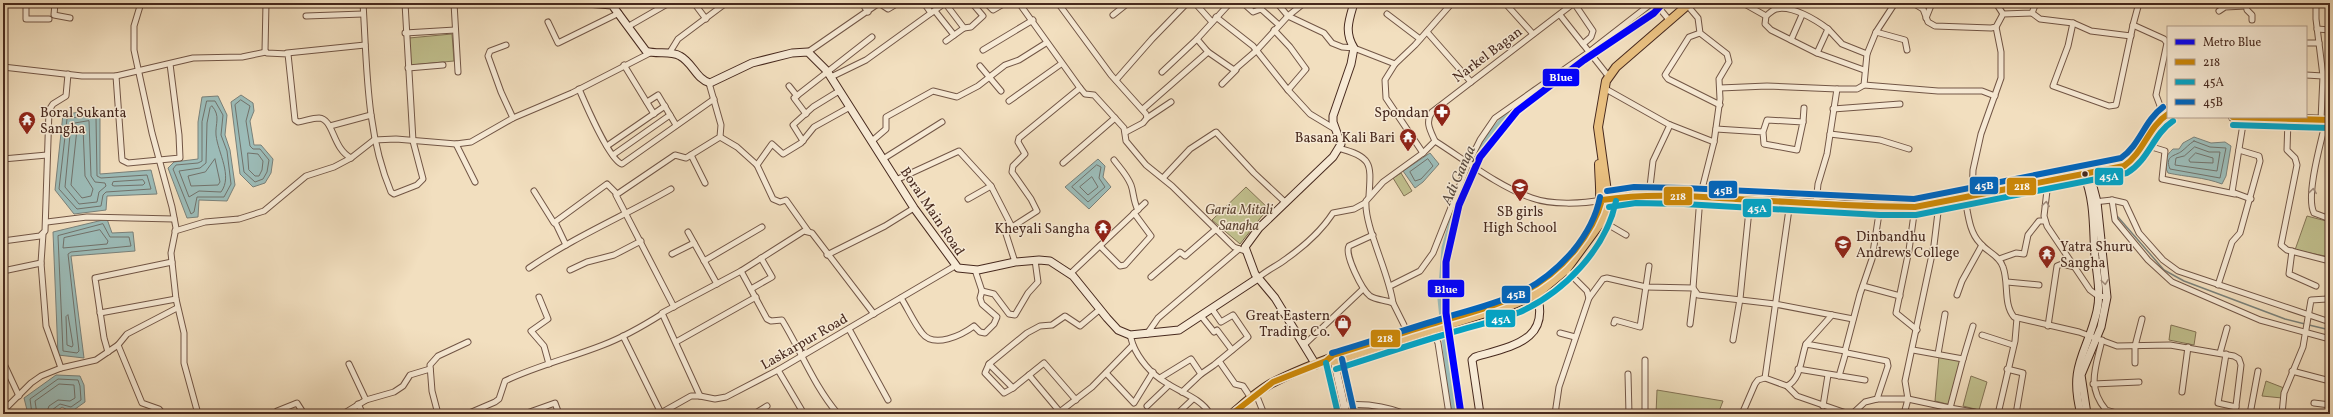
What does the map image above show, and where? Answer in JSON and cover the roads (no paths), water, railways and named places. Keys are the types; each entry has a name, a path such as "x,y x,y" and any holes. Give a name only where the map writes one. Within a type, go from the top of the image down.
{"main road":[{"path":"514,3 528,3"},
{"path":"586,3 613,4 618,13 629,26 642,48 650,53 670,52 684,59 702,80 708,83 716,82 752,63 792,53 808,52"},
{"path":"1316,365 1275,298 1258,278 1242,250 1250,238 1333,157 1338,148 1341,139 1336,129 1334,116 1351,64 1354,48 1348,38 1347,26 1354,3"},
{"path":"1536,291 1562,266 1602,221 1605,200 1598,127 1604,88 1609,77 1616,67 1689,4"},
{"name":"Boral Main Road","path":"808,52 829,74 914,208 955,266 963,270 975,270 1015,262 1035,260 1050,261 1070,274 1099,310 1118,330 1130,335"},
{"path":"1605,200 1649,195 1880,207 1915,207 1939,204 2116,169 2132,162 2145,145 2166,111"},
{"path":"2132,162 2152,122 2166,111"},
{"path":"2307,114 2326,117"},
{"path":"2244,118 2288,119 2326,117"},
{"path":"2087,175 2094,202 2107,297 2103,318 2081,375 2087,414"},
{"path":"1232,414 1273,382 1334,358 1465,317 1536,291 1566,270 1585,241 1605,200"},
{"path":"2081,414 2077,396 2077,370 2095,337 2098,296 2094,202"},
{"path":"1130,335 1179,330 1202,317 1258,278"},
{"path":"1480,414 1472,360 1475,356 1518,344 1533,335 1537,326 1540,309 1536,291"},
{"path":"1334,358 1346,414"}],"street":[{"path":"26,3 26,18 49,19"},
{"path":"55,3 54,15 70,18"},
{"path":"141,3 133,37 138,72 174,218 175,231 171,248 177,308 184,333 186,373 198,414"},
{"path":"266,3 266,52"},
{"path":"363,3 365,45 374,140 390,192 394,194 417,185 423,180 413,141 405,34 405,3"},
{"path":"454,3 458,72"},
{"path":"629,26 669,3"},
{"path":"694,3 706,19"},
{"path":"670,52 678,39 726,3"},
{"path":"862,3 868,12"},
{"path":"808,52 879,3 888,9 898,3"},
{"path":"924,3 954,35"},
{"path":"946,41 964,28 971,27 982,17 983,13 972,3"},
{"path":"977,8 986,3 993,10 1005,3"},
{"path":"1019,3 1033,20 1046,43 1080,88 1085,94 1094,95 1126,132 1125,139 1146,165 1163,178 1215,230 1242,250 1158,318 1147,334"},
{"path":"1058,3 1116,80 1143,109 1147,118"},
{"path":"1113,15 1128,3"},
{"path":"1116,80 1152,39 1187,3"},
{"path":"1195,3 1212,22"},
{"path":"1162,72 1230,3"},
{"path":"1243,3 1253,12 1261,9"},
{"path":"1255,3 1279,25"},
{"path":"1277,3 1288,16 1324,33 1332,43 1342,48 1354,48 1395,64"},
{"path":"1222,84 1288,16 1304,3"},
{"path":"1423,153 1386,98 1386,80 1395,64 1427,32 1452,3"},
{"path":"1505,3 1533,34"},
{"path":"1574,3 1594,31 1591,37 1583,44"},
{"name":"Narkel Bagan","path":"1435,141 1430,131 1428,118 1453,95 1574,3"},
{"path":"1390,286 1420,271 1433,253 1469,162 1480,140 1495,118 1590,52 1654,3 1670,21"},
{"path":"1743,3 1766,16"},
{"path":"1864,85 1864,70 1867,54 1876,32 1895,3"},
{"path":"1913,3 1923,9 1930,24 1935,26 1996,27"},
{"path":"1926,18 1932,3"},
{"path":"1996,3 2003,14"},
{"path":"2032,13 2036,3"},
{"path":"2073,23 2068,46 2052,86 2104,105 2116,105 2139,3"},
{"path":"2316,3 2317,29 2324,76 2326,117 2316,165 2312,205 2317,214 2330,219"},
{"path":"829,74 866,60 933,12 947,4 964,28"},
{"path":"1689,4 1698,18 1700,33 1729,56 1730,62 1721,74 1720,105 1714,142 1700,197 1694,290 1690,324"},
{"path":"2219,12 2225,8 2246,4 2247,10 2252,15 2252,20"},
{"path":"1864,70 1817,53 1771,30 1765,24 1766,16 1775,9 1785,9 1802,15 1828,29 1842,44 1867,54"},
{"path":"548,22 558,43 618,13"},
{"path":"2003,14 2032,13 2040,19 2073,23 2092,31 2131,36"},
{"path":"306,16 363,14"},
{"path":"1387,14 1420,39"},
{"path":"2003,14 1996,27 2001,59 2001,78 1987,114 1974,162 1969,198 1971,228 1982,245 1999,258 2003,266 2007,282 2008,306 2010,312 2017,318 2095,337 2116,346 2170,344 2237,357 2241,362 2235,414"},
{"path":"1560,15 1609,77"},
{"path":"1791,40 1802,15"},
{"path":"1216,17 1256,50 1288,90 1310,114 1336,129"},
{"path":"983,50 1033,20"},
{"path":"2134,25 2164,39 2167,43 2156,95 2166,111"},
{"path":"1817,53 1828,29"},
{"path":"2317,29 2330,30"},
{"path":"405,34 456,30"},
{"path":"1274,30 1290,46 1306,69 1288,90"},
{"path":"1427,32 1471,82"},
{"path":"1876,32 1905,40 1908,50"},
{"path":"1700,33 1689,37 1665,75 1668,79 1720,105"},
{"path":"806,114 794,98 829,74 872,38"},
{"path":"1196,39 1208,52 1236,70"},
{"path":"872,141 886,129 886,117 910,102 933,91 957,98 989,76 1046,43"},
{"path":"2307,43 2319,43"},
{"path":"3,67 68,74 116,76 193,58 242,57 266,52 287,53 365,45"},
{"path":"506,45 490,51 488,56 501,92 513,118"},
{"path":"1143,109 1208,52"},
{"path":"287,53 295,120 298,122 321,119 330,126 338,148 351,158"},
{"path":"175,231 201,223 230,221 264,211 306,176 334,167 351,158 374,140 387,138 456,144 478,139 513,118 579,89 650,53"},
{"path":"116,76 122,160 128,163 181,156 170,64"},
{"path":"1009,101 1061,64"},
{"path":"408,68 443,65"},
{"path":"624,65 654,114"},
{"path":"980,66 1001,91"},
{"path":"61,368 46,326 41,263 43,234 47,222 49,110 53,104 66,96 68,74"},
{"path":"2307,75 2324,76"},
{"path":"708,83 721,126 720,137"},
{"path":"1720,88 1767,86 1857,89 1864,85 1938,91 1982,91 1995,96"},
{"path":"789,86 797,96"},
{"path":"1015,262 1006,234 1012,227 1038,211 1032,199 1012,172 1013,166 1025,154 1018,142 1019,138 1080,88"},
{"path":"1604,88 1670,126 1714,142"},
{"path":"579,89 607,146 618,163 622,164 714,99"},
{"path":"1816,204 1818,184 1825,162 1830,134 1836,89"},
{"path":"802,141 793,125 839,91"},
{"path":"647,102 658,95 666,106 676,125"},
{"path":"1126,132 1143,123 1147,118 1171,102"},
{"path":"1834,109 1900,104"},
{"path":"607,146 666,106"},
{"path":"757,164 772,144 783,154 802,141 814,127 850,107"},
{"path":"1803,122 1767,120 1763,132 1764,144 1797,150 1803,122 1804,108"},
{"path":"330,126 371,115"},
{"path":"614,155 670,115"},
{"path":"1063,163 1115,118"},
{"path":"2235,194 2232,192 2232,187 2244,118"},
{"path":"2288,119 2286,150 2295,158 2297,165 2280,240 2283,248 2330,261"},
{"path":"883,159 942,122"},
{"path":"1649,195 1653,161 1670,126"},
{"path":"1716,129 1763,132"},
{"path":"1163,178 1190,149 1216,132 1254,173 1286,203"},
{"path":"1830,134 1880,140 1909,149"},
{"path":"2323,136 2330,136"},
{"path":"617,194 675,155 685,158 720,137"},
{"path":"720,137 741,149 757,164 773,199 780,202 786,200 808,231 874,314"},
{"path":"1369,196 1423,153 1435,141 1517,192 1534,199 1557,202 1605,200"},
{"path":"456,144 475,182"},
{"path":"2145,145 2165,151 2162,179 2235,194 2251,199"},
{"path":"1258,278 1265,271 1287,258 1321,228 1333,213 1354,209 1365,204 1369,196 1371,170 1368,163 1358,155 1338,148"},
{"path":"2218,285 2231,245 2240,233 2251,199 2260,161 2259,156 2239,150"},
{"path":"896,180 959,151 991,186 1012,227"},
{"path":"3,159 47,155"},
{"path":"691,155 705,183"},
{"path":"1100,246 1120,266 1125,265 1152,236 1136,212 1128,178 1114,160"},
{"path":"2048,182 2045,221 2090,290 2098,296 2107,297"},
{"path":"554,223 607,184 617,194 626,215 674,307"},
{"path":"968,198 991,186"},
{"path":"530,268 566,244 626,215 671,190"},
{"path":"534,191 566,244"},
{"path":"1733,340 1740,299 1750,200"},
{"path":"2094,202 2112,200 2125,203 2139,233 2162,260 2178,271 2330,322"},
{"path":"2112,200 2115,220 2148,260 2172,282 2260,320 2330,339"},
{"path":"1765,378 1790,202"},
{"path":"1070,274 1145,203"},
{"path":"1365,204 1373,235 1390,286 1393,303 1404,325"},
{"path":"1904,414 1908,399 1905,381 1913,350 1934,245 1939,204"},
{"path":"1839,376 1853,319 1872,258 1880,207"},
{"path":"1915,207 1910,250 1896,313 1916,330"},
{"path":"827,255 885,226 914,208"},
{"path":"47,222 87,217 174,218"},
{"path":"1602,221 1626,235"},
{"path":"1999,258 2016,253 2024,254 2028,235 2039,221 2045,221"},
{"path":"3,223 4,241 43,234"},
{"path":"704,261 762,227"},
{"path":"1151,277 1180,252 1185,256 1215,230"},
{"path":"467,414 499,399 502,385 505,381 623,336 741,271 804,231 808,231"},
{"path":"688,232 717,284"},
{"path":"1373,235 1352,244 1347,250 1363,289 1377,299 1393,303"},
{"path":"570,270 587,262 614,255 641,242"},
{"path":"672,254 694,243"},
{"path":"1958,295 1962,281 1982,245"},
{"path":"2292,251 2288,274 2316,286"},
{"path":"751,289 772,277 761,258"},
{"path":"982,291 994,294 1009,314 1015,315 1028,293 1038,282 1035,260"},
{"path":"108,352 95,283 96,277 172,262"},
{"path":"3,271 41,263"},
{"path":"2048,326 2057,266 2062,264 2075,267"},
{"name":"Laskarpur Road","path":"659,414 688,398 700,396 715,399 723,398 778,370 955,266"},
{"path":"1614,323 1616,320 1640,327 1649,266"},
{"path":"901,298 922,334 939,339 950,339 959,336 974,326 980,332 985,332 997,321 994,314 982,304 980,298 982,291 975,270"},
{"path":"1566,270 1587,291 1589,298"},
{"path":"741,271 769,321 782,320 803,355 823,396 838,414"},
{"path":"1555,414 1559,387 1565,376 1575,337 1589,298 1603,279 1607,278 1646,287 1694,290 1698,294 1775,304 1853,319"},
{"path":"2007,282 2039,285"},
{"path":"1863,286 1900,296"},
{"path":"1304,344 1363,289"},
{"path":"2282,414 2284,393 2300,354 2306,332 2311,300 2327,299 2330,292"},
{"path":"539,297 548,319 531,331 543,344 549,364"},
{"path":"676,342 756,297"},
{"path":"100,313 176,299"},
{"path":"3,411 33,382 61,368 86,363 108,352 118,345 128,334 177,308"},
{"path":"1182,392 1201,374 1219,361 1248,335 1232,315 1222,322 1212,309"},
{"path":"1076,400 1044,363 1004,393 985,373 989,364 1027,333 1040,326 1052,325 1065,316 1080,326 1099,310"},
{"path":"662,314 700,396"},
{"path":"1938,354 1945,314"},
{"path":"1787,386 1794,382 1798,375 1798,370 1806,344 1832,315"},
{"path":"1202,317 1214,332 1217,330 1232,350"},
{"path":"2007,414 1998,413 2013,345 2017,318"},
{"path":"2135,363 2135,346 2142,319"},
{"path":"1950,411 1973,326"},
{"path":"1431,327 1438,344 1449,414"},
{"path":"2220,353 2227,328"},
{"path":"849,329 888,400"},
{"path":"1560,332 1575,337"},
{"path":"1982,334 2013,345"},
{"path":"1130,335 1138,358 1169,385 1202,404 1210,414"},
{"path":"623,336 659,414"},
{"path":"2095,337 2093,384 2098,400 2106,410 2120,414"},
{"path":"438,414 430,369 432,362 438,356 468,342"},
{"path":"1806,344 1845,351 1887,362 1888,366 1877,399"},
{"path":"118,345 142,403 159,409 163,414"},
{"path":"1028,376 1059,413 1106,373 1133,345"},
{"path":"2182,392 2188,347"},
{"path":"1913,350 1963,359"},
{"path":"2226,354 2218,403 2236,406"},
{"path":"1160,378 1191,359 1201,374"},
{"path":"1645,360 1645,414"},
{"path":"1219,361 1235,384 1243,386 1254,396 1264,414"},
{"path":"349,364 366,400"},
{"path":"989,364 1012,388"},
{"path":"3,367 5,366 19,396"},
{"path":"343,414 366,400 394,392 403,386 410,375 430,369"},
{"path":"778,370 804,414"},
{"path":"1798,370 1865,380"},
{"path":"2007,370 2023,373 2016,414"},
{"path":"2250,414 2258,371"},
{"path":"2292,371 2330,381"},
{"path":"1106,373 1134,403 1153,372"},
{"path":"1628,374 1629,414"},
{"path":"1824,406 1828,375"},
{"path":"1742,414 1755,384 1758,380 1765,378 1787,386 1797,396 1849,414"},
{"path":"2093,384 2139,382"},
{"path":"1147,406 1169,385"},
{"path":"1177,414 1193,399"},
{"path":"1852,414 1865,402 1877,399 1908,399 1950,411 1984,414"},
{"path":"524,414 555,402 559,414"},
{"path":"275,414 277,411 296,403 304,414"},
{"path":"2314,403 2330,405"},
{"path":"358,404 363,414"},
{"path":"1345,405 1377,405 1406,414"},
{"path":"754,414 767,406"},
{"path":"2125,414 2141,414"}],"water":[{"path":"241,95 253,103 254,111 250,121 254,145 261,145 273,159 271,173 265,183 253,187 240,174 231,102"},
{"path":"218,96 227,115 225,135 230,150 235,185 227,201 199,200 198,217 187,218 168,168 174,162 198,159 198,122 202,97"},
{"path":"93,111 100,115 100,174 151,170 157,194 107,196 106,210 74,214 55,190 63,114"},
{"path":"2194,137 2211,143 2225,142 2231,146 2226,176 2222,184 2202,178 2168,173 2165,163 2168,154 2173,149 2179,149 2183,143"},
{"path":"1430,153 1439,164 1423,182 1415,188 1403,171"},
{"path":"1098,159 1105,166 1103,177 1111,187 1089,209 1065,187"},
{"path":"107,219 112,233 133,232 135,251 71,256 84,358 58,355 53,232"},
{"path":"56,375 80,376 84,385 85,402 71,412 62,407 53,414 28,414 24,398"}],"waterway":[{"name":"Adi Ganga","path":"1612,36 1658,3"},
{"name":"Adi Ganga","path":"1454,414 1442,299 1446,248 1461,195 1488,140 1506,118 1535,91"},
{"path":"2118,217 2164,270 2184,281 2285,319 2305,324"},
{"path":"2309,325 2330,330"}],"metro line":[{"name":"Blue","path":"1461,414 1446,313 1446,262 1459,205 1480,157 1517,111 1584,60 1654,13 1663,3"}],"place":[{"name":"Spondan","path":"1442,127"},
{"name":"Boral Sukanta Sangha","path":"27,135"},
{"name":"Basana Kali Bari","path":"1408,152"},
{"name":"SB girls High School","path":"1520,202"},
{"name":"Kheyali Sangha","path":"1103,243"},
{"name":"Dinbandhu Andrews College","path":"1843,259"},
{"name":"Yatra Shuru Sangha","path":"2047,269"},
{"name":"Great Eastern Trading Co.","path":"1343,338"}],"park label":[{"name":"Garia Mitali Sangha","path":"1239,218"}]}
